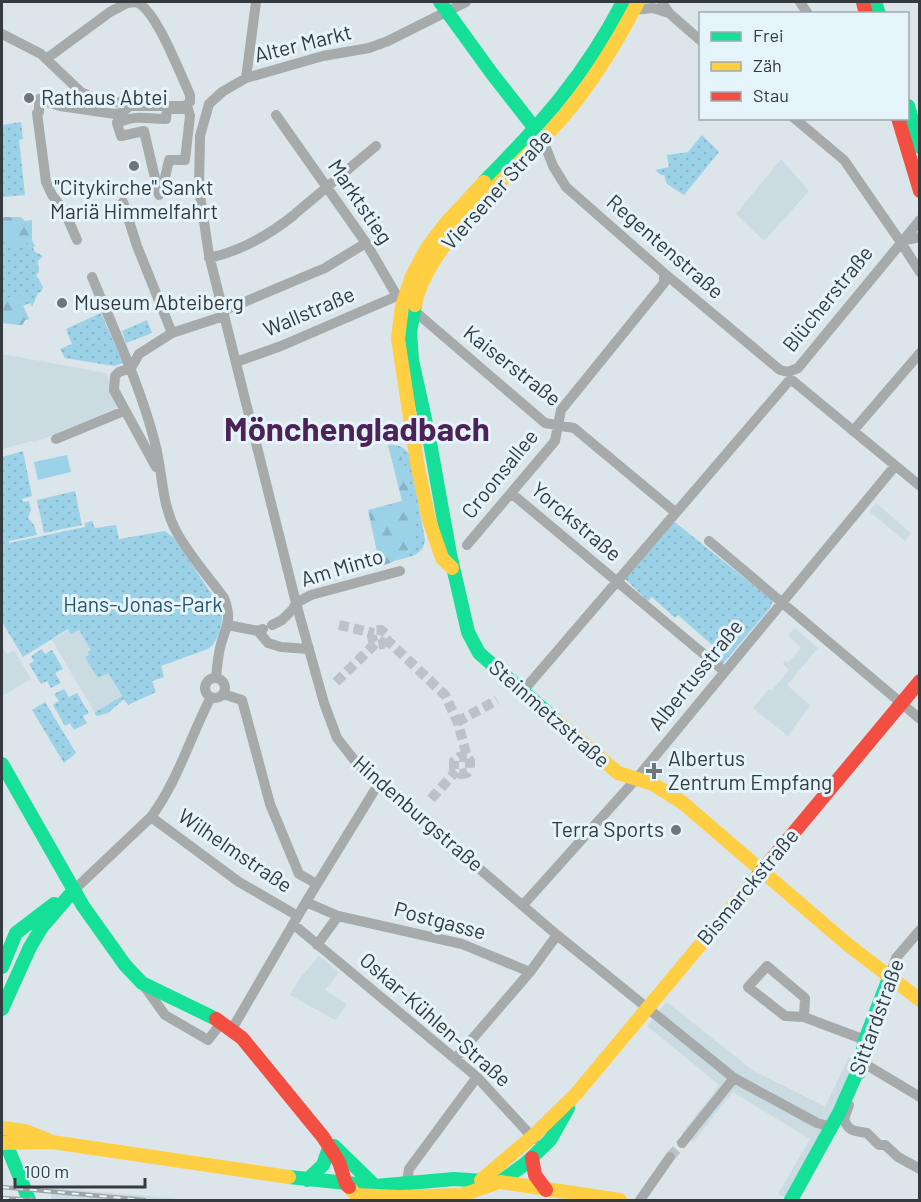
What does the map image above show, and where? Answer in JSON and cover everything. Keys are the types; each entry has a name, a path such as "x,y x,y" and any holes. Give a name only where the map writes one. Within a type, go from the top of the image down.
{"main road":[{"name":"Viersener Straße","path":"452,568 427,423 413,365 410,334 412,310 429,269 463,222 540,134 604,39 632,4"},
{"path":"443,7 540,134"},
{"path":"909,109 920,147"},
{"path":"899,120 920,191"},
{"name":"Viersener Straße","path":"452,568 442,558 433,537 417,464 398,339 399,298 416,267 448,219 540,134"},
{"path":"905,141 912,151 920,154"},
{"name":"Steinmetzstraße","path":"452,568 473,645 479,653 618,773 653,784 683,803 847,944 920,1000"},
{"name":"Bismarckstraße","path":"461,1199 533,1136 576,1094 920,681"},
{"path":"2,764 74,890 125,966 142,982 227,1025 257,1055 326,1142 339,1162 346,1184 352,1192 361,1196 461,1199"},
{"path":"2,967 16,933 37,915 74,890"},
{"path":"2,1009 30,947 42,927 74,890"},
{"name":"Sittardstraße","path":"832,1127 859,1068 865,1040 889,978"},
{"name":"Bismarckstraße","path":"461,1199 500,1182 534,1156 555,1131 576,1094"},
{"path":"791,1200 832,1127"},
{"path":"2,1128 25,1131 52,1142"},
{"path":"2,1142 23,1144 52,1142 346,1184 375,1186 440,1179 481,1180 620,1200"},
{"path":"2,1142 15,1165 29,1200"},
{"path":"308,1180 323,1165 326,1142"},
{"path":"326,1142 362,1171 375,1186"},
{"path":"534,1156 534,1172 546,1190"}],"street":[{"name":"Alter Markt","path":"246,78 256,2"},
{"name":"Alter Markt","path":"206,110 214,98 246,78 323,56 369,48 388,41 443,7 466,2"},
{"path":"662,2 669,14"},
{"path":"46,59 110,12 127,3 144,4 150,11 188,88 190,102"},
{"path":"632,4 669,14 699,39"},
{"path":"2,34 40,54 81,92 94,98 130,106 185,106 190,102"},
{"path":"77,240 64,210 52,195 46,182 37,113 39,112 39,99 60,106 115,114 121,113 130,106"},
{"path":"190,102 206,110"},
{"path":"167,109 188,109 185,160 169,160 159,195 144,131 121,136 117,123 137,116 149,120 166,119 167,109"},
{"name":"Hindenburgstraße","path":"206,110 200,136 199,189 209,258 296,603 324,703 338,738 359,766 557,935 734,1078 817,1123 832,1127"},
{"name":"Marktstieg","path":"276,116 366,243 399,298 412,310"},
{"path":"796,120 844,160 920,272"},
{"name":"Regentenstraße","path":"540,134 553,166 566,187 780,370"},
{"path":"209,258 238,249 261,238 327,189 376,146"},
{"path":"124,207 172,333"},
{"name":"Blücherstraße","path":"780,370 790,372 798,368 900,241 920,220"},
{"name":"Blücherstraße","path":"900,241 920,237"},
{"path":"159,472 114,390 115,376 131,368 139,354 172,333 224,314 325,268 366,243"},
{"name":"Croonsallee","path":"467,545 555,441 561,410 664,283 664,273"},
{"path":"92,277 138,384 155,444 168,513 177,532 224,598 228,608 228,625 220,646 216,678"},
{"name":"Wallstraße","path":"236,362 399,298"},
{"name":"Kaiserstraße","path":"412,310 545,423 574,428 675,512"},
{"path":"853,431 920,353"},
{"path":"523,691 788,382 793,381 920,486"},
{"path":"56,439 124,411"},
{"name":"Albertusstraße","path":"524,905 637,778 896,465"},
{"name":"Yorckstraße","path":"511,493 724,671"},
{"path":"709,541 920,719"},
{"name":"Am Minto","path":"296,603 312,595 400,572"},
{"path":"228,625 258,631 282,620 296,603"},
{"path":"258,631 268,643 309,650"},
{"path":"216,678 224,684 223,694 218,698 211,697 206,692 205,685 209,680 216,678"},
{"path":"223,694 242,700 270,804 299,874 317,884"},
{"path":"74,890 151,817 161,803 180,768 211,697"},
{"path":"142,982 165,1015 208,1040 227,1025 296,920 379,783"},
{"name":"Wilhelmstraße","path":"151,817 239,882 296,920"},
{"name":"Postgasse","path":"306,902 338,916 462,944 530,972"},
{"path":"317,945 338,916"},
{"name":"Oskar-Kühlen-Straße","path":"296,920 317,945 477,1077 533,1136"},
{"name":"Sittardstraße","path":"889,978 896,958 920,930"},
{"path":"455,1059 530,972 557,935"},
{"path":"804,1017 805,998 767,966 748,987 785,1016 804,1017 865,1040"},
{"path":"920,1097 865,1064 844,1119 855,1133 867,1133 879,1145 885,1145 898,1157 920,1169"},
{"path":"407,1182 407,1172 477,1077"},
{"path":"684,1140 734,1078"},
{"path":"533,1136 536,1147 534,1156"},
{"path":"640,1200 670,1157"}],"shaded area":[{"path":"781,159 809,191 764,241 736,214"},
{"path":"2,354 106,373 118,407 33,443 32,441 2,449"},
{"path":"876,503 911,533 905,541 869,511"},
{"path":"79,624 123,699 96,715 52,640"},
{"path":"795,628 818,648 787,685 810,705 788,736 753,708 789,670 783,664 785,661 788,663 801,648 788,635"},
{"path":"2,646 7,654 14,650 31,679 2,696"},
{"path":"319,956 339,972 325,990 347,1004 335,1020 290,995 300,978"},
{"path":"667,1002 751,1069 825,1107 849,1057 856,1060 825,1127 785,1197 778,1194 810,1139 733,1092 693,1142 682,1133 718,1084 647,1026"},
{"path":"51,1188 127,1194 188,1200 51,1200"}],"green space":[{"path":"21,122 23,139 19,140 25,195 2,197 2,125"},
{"path":"702,135 719,152 684,195 667,184 664,175 655,170 669,167 667,155 688,152"},
{"path":"2,217 21,217 25,221 32,220 32,241 14,249 11,242 2,240"},
{"path":"31,238 35,246 34,251 43,256 38,261 39,272 36,275 43,287 32,307 30,303 23,306 29,319 25,320 22,325 2,323 2,239"},
{"path":"16,294 23,297 23,306 29,319 25,320 22,325 2,323 2,301"},
{"path":"101,313 123,363 114,366 65,358 60,349 72,344 66,329"},
{"path":"147,320 152,333 126,343 122,331"},
{"path":"388,445 401,447 410,456 425,540 424,546 418,553 394,561 408,551 415,537 404,466 399,449 389,449"},
{"path":"397,447 404,466 414,512 415,535 409,550 392,562 380,566 368,510 402,501 389,449"},
{"name":"Hans-Jonas-Park","path":"23,451 32,496 22,499 23,502 29,501 31,510 28,518 34,525 37,535 9,541 9,543 85,527 85,523 92,521 95,528 116,525 119,539 165,531 174,538 221,608 220,630 216,641 208,649 161,666 164,677 152,681 156,692 128,705 124,699 108,713 97,716 94,713 122,696 108,673 98,678 85,657 91,650 79,630 71,634 68,629 23,657 2,622 2,457"},
{"path":"67,455 71,472 38,480 34,462"},
{"path":"75,491 82,525 44,533 37,500"},
{"path":"672,522 773,601 770,608 721,666 713,659 719,651 678,615 675,618 652,597 648,601 625,579"},
{"path":"42,649 45,654 52,650 63,669 55,673 61,683 51,688 47,681 41,684 29,664 34,661 31,656"},
{"path":"64,689 69,697 77,693 89,713 83,716 87,723 74,730 70,723 65,726 53,705 59,701 54,694"},
{"path":"45,702 76,753 64,763 32,710"}],"tunnel":[{"path":"339,625 374,633"},
{"path":"386,639 382,644 377,645 372,636 376,630 381,630 386,634 386,639 445,695 458,723 470,761 470,769 467,773 460,774 454,769 454,761 459,757 467,757"},
{"path":"336,682 375,644"},
{"path":"457,722 497,700"},
{"path":"431,799 456,771"},
{"path":"670,1157 682,1143"}],"railway":[{"path":"2,1187 144,1200"},
{"path":"2,1198 34,1200"}],"traffic: fast":[{"path":"440,2 540,135"},
{"path":"484,182 525,139 578,75 623,2"},
{"path":"875,2 878,12"},
{"path":"909,109 920,147"},
{"path":"415,305 410,332 412,360 429,437 450,554 468,632 479,653 557,721"},
{"path":"2,764 83,906 125,965 142,983 216,1019"},
{"path":"2,1009 30,947 42,927 74,890"},
{"path":"2,967 16,933 54,904"},
{"path":"791,1200 839,1113 859,1068 865,1040 889,978"},
{"path":"289,1177 375,1186 454,1179 500,1182 525,1164 550,1140 568,1108"},
{"path":"2,1134 29,1200"},
{"path":"334,1146 375,1186"},
{"path":"307,1180 323,1165 329,1148"}],"traffic: slow":[{"path":"415,305 423,281 437,256 456,230 574,104 604,61 638,2"},
{"path":"452,568 442,558 429,520 417,463 398,339 402,306 412,276 427,248 446,223 484,182"},
{"path":"557,721 618,773 653,784 683,803 847,944 920,1000"},
{"path":"481,1180 533,1136 576,1094 751,884"},
{"path":"2,1128 25,1131 48,1140"},
{"path":"2,1143 52,1142 289,1177"},
{"path":"349,1187 356,1195 399,1197 462,1195 500,1182 620,1200"}],"traffic: jam":[{"path":"863,2 866,12"},
{"path":"899,120 920,191"},
{"path":"751,884 920,681"},
{"path":"216,1019 242,1038 323,1137 339,1162 349,1187"},
{"path":"532,1158 535,1175 546,1190"}],"place":[{"name":"Rathaus Abtei","path":"29,98"},
{"name":"\"Citykirche\" Sankt Mariä Himmelfahrt","path":"134,166"},
{"name":"Museum Abteiberg","path":"62,303"},
{"name":"Albertus Zentrum Empfang","path":"654,771"},
{"name":"Terra Sports","path":"676,830"}],"district":[{"name":"Mönchengladbach","path":"357,429"}]}
